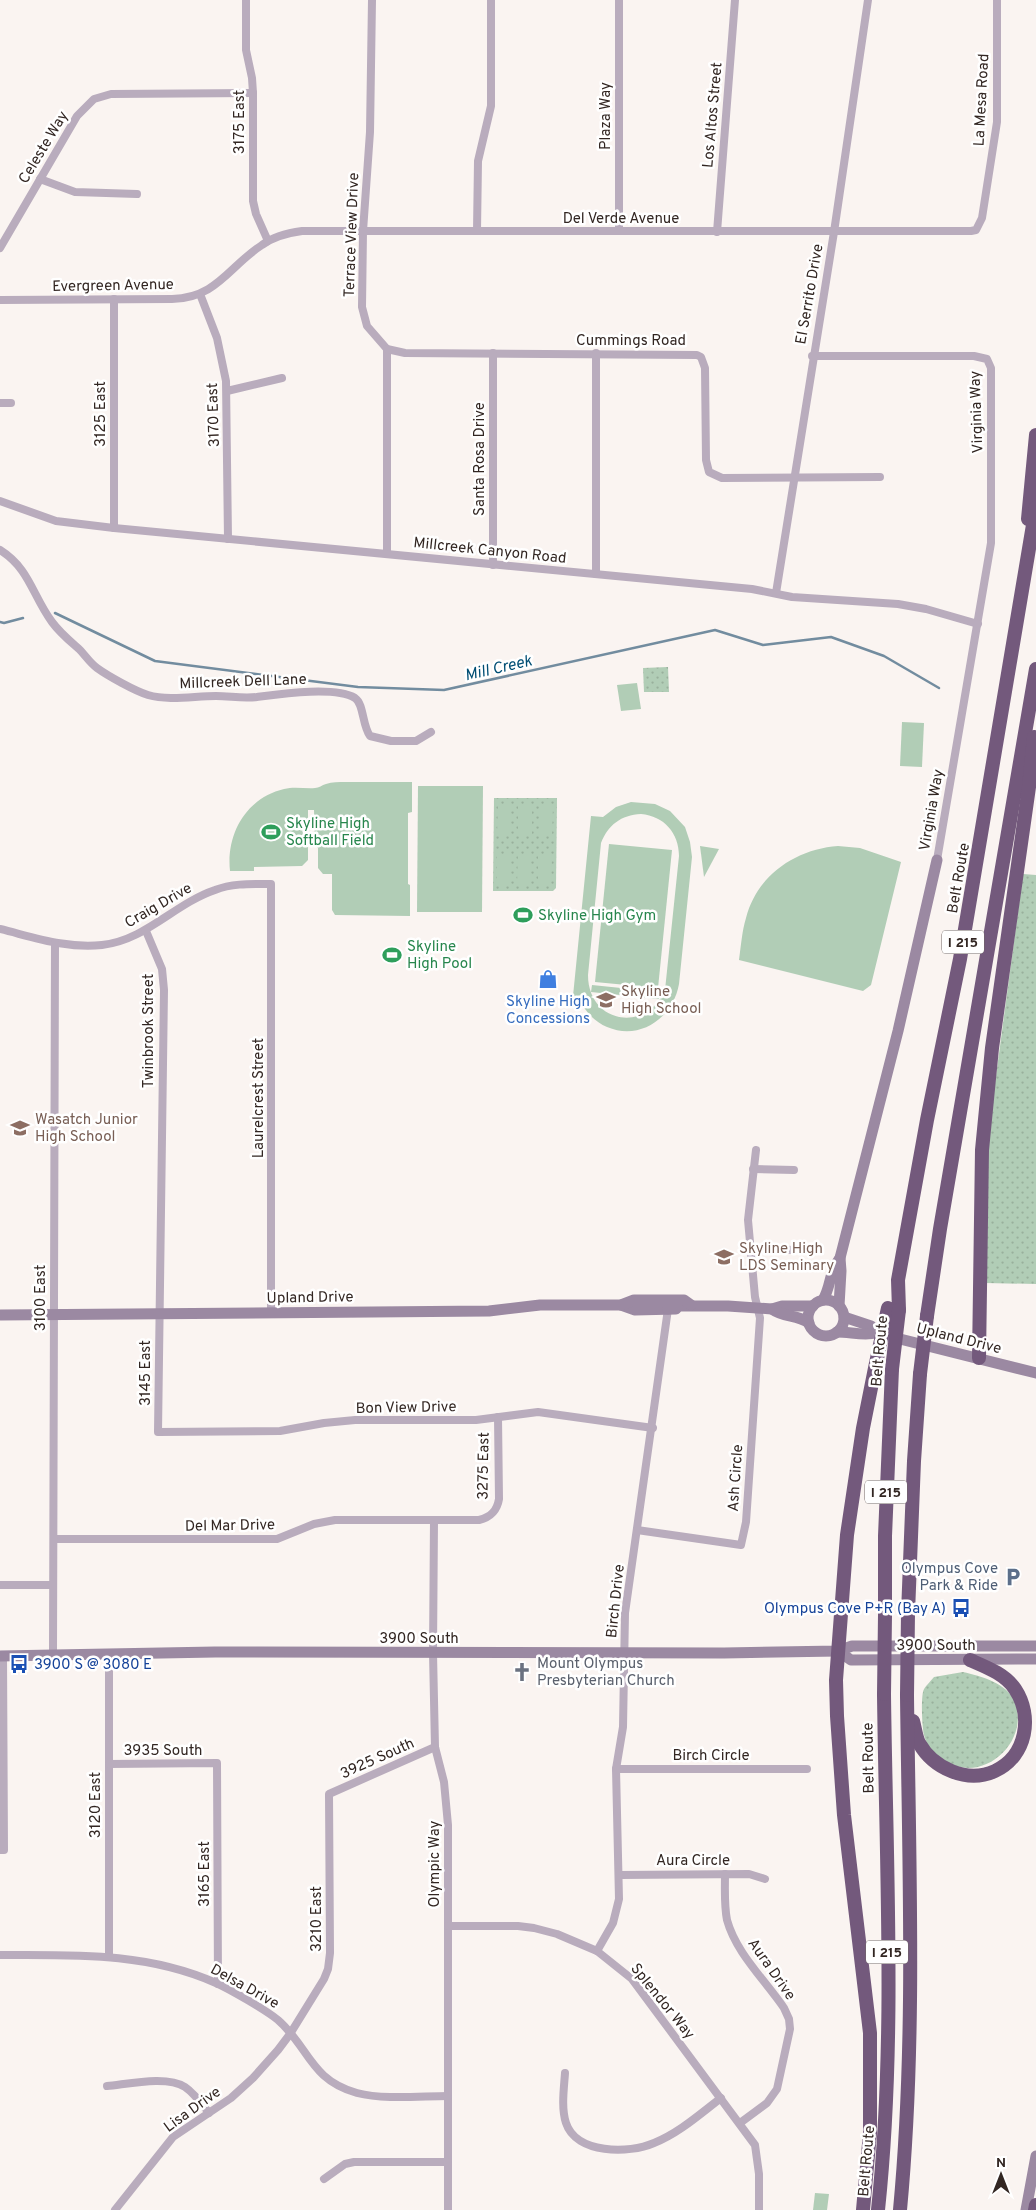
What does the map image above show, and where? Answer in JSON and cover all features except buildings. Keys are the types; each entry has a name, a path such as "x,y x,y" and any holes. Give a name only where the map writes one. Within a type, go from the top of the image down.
{"highway":[{"path":"1020,603 1036,435"},
{"name":"Belt Route","path":"878,2210 886,2140 888,2021 884,1615 885,1527 893,1309 927,1120 960,959 1036,508"},
{"name":"I 215","path":"900,2210 907,2134 911,2028 907,1695 908,1613 914,1461 920,1374 940,1229 1036,668"},
{"path":"979,1358 982,1150 992,1048 1029,787 1036,719"},
{"path":"863,2210 870,2133 870,2033 844,1816 837,1716 838,1651 847,1535 863,1428 876,1364 893,1309"},
{"path":"907,1695 918,1742 929,1758 938,1765 963,1775 981,1775 995,1771 1008,1762 1018,1749 1025,1734 1026,1715 1014,1688 998,1673 970,1660"},
{"path":"1035,2210 1036,2205"}],"street":[{"name":"3175 East","path":"246,0 246,50 253,93 253,201 258,220 268,241"},
{"name":"Terrace View Drive","path":"372,0 370,132 363,231 363,313 372,332 387,349"},
{"path":"478,231 478,161 491,106 491,0"},
{"name":"Plaza Way","path":"619,0 619,232"},
{"name":"Los Altos Street","path":"717,232 735,0"},
{"name":"El Serrito Drive","path":"776,593 812,356 834,232 868,0"},
{"name":"La Mesa Road","path":"976,230 982,218 997,122 997,0"},
{"name":"Celeste Way","path":"0,248 81,110 99,97 117,93 253,93"},
{"path":"40,178 75,192 137,194"},
{"name":"Del Verde Avenue","path":"268,241 284,234 302,231 962,232 976,230"},
{"name":"Evergreen Avenue","path":"0,300 176,299 200,294 223,280 253,252 268,241"},
{"name":"3170 East","path":"200,294 219,344 227,391 228,539"},
{"name":"3125 East","path":"114,300 114,528"},
{"path":"387,349 387,554"},
{"name":"Cummings Road","path":"387,349 405,353 687,353 701,357 705,368 706,460 709,472 722,478 793,478"},
{"name":"Santa Rosa Drive","path":"493,353 493,565"},
{"path":"596,353 596,574"},
{"name":"Virginia Way","path":"812,356 974,356 988,359 992,373 992,532 978,624 937,860 898,1031 840,1258 842,1271 842,1311"},
{"path":"227,391 282,378"},
{"path":"0,403 11,403"},
{"path":"793,478 880,478"},
{"name":"Millcreek Canyon Road","path":"0,501 50,520 114,528 596,574 776,593 792,597 926,608 978,624"},
{"name":"Millcreek Dell Lane","path":"0,550 14,559 23,570 52,622 63,635 96,668 135,690 148,695 170,698 218,696 239,698 304,692 342,694 359,702 362,707 364,728 370,736 391,741 416,741 431,732"},
{"name":"Craig Drive","path":"0,929 79,946 103,945 125,940 146,931 188,903 216,889 238,884 271,884"},
{"name":"Laurelcrest Street","path":"271,884 271,1313"},
{"name":"Twinbrook Street","path":"146,931 159,960 164,984 159,1315"},
{"name":"3100 East","path":"53,1654 55,942"},
{"path":"756,1150 748,1208 750,1249 758,1308"},
{"path":"754,1169 794,1170"},
{"path":"750,1249 796,1250"},
{"name":"Virginia Way","path":"818,1303 828,1291 832,1268 840,1258"},
{"name":"Upland Drive","path":"620,1305 634,1300 684,1300 691,1305"},
{"path":"829,1300 842,1311 841,1328 832,1335 820,1335 811,1328 809,1323 810,1311 818,1303 829,1300"},
{"name":"Upland Drive","path":"0,1315 159,1315 489,1310 540,1305 620,1305 635,1310 668,1309 670,1306 691,1305 772,1309 782,1306 818,1303"},
{"name":"Ash Circle","path":"637,1530 741,1545 746,1522 760,1318 758,1308"},
{"name":"Birch Drive","path":"597,1951 610,1930 617,1909 620,1874 616,1824 616,1769 623,1727 625,1612 668,1309"},
{"name":"Upland Drive","path":"772,1309 779,1314 803,1318 809,1323"},
{"name":"Upland Drive","path":"842,1311 871,1326 876,1333"},
{"name":"3145 East","path":"158,1432 159,1315"},
{"name":"Upland Drive","path":"837,1332 855,1332 867,1335 876,1333 1036,1373"},
{"name":"Bon View Drive","path":"158,1432 280,1431 324,1423 355,1420 476,1420 538,1412 652,1428"},
{"name":"3275 East","path":"492,1514 497,1507 499,1499 498,1417"},
{"name":"Del Mar Drive","path":"54,1539 277,1539 314,1524 335,1520 479,1520 492,1514"},
{"name":"Olympic Way","path":"434,1520 433,1653 435,1747 448,1802 448,2210"},
{"path":"0,1585 53,1585"},
{"name":"3900 South","path":"2,1655 624,1653 838,1651 852,1646 1036,1646"},
{"name":"3900 South","path":"838,1651 851,1660 1036,1659"},
{"name":"3120 East","path":"109,1654 109,1956"},
{"path":"2,1655 2,1850"},
{"name":"3925 South","path":"330,1794 435,1747"},
{"name":"3935 South","path":"109,1764 217,1763"},
{"name":"3165 East","path":"217,1763 218,1984"},
{"name":"Birch Circle","path":"616,1769 807,1768"},
{"name":"3210 East","path":"290,2034 324,1979 329,1964 330,1794"},
{"name":"Aura Circle","path":"620,1874 749,1874 766,1879"},
{"name":"Aura Drive","path":"724,1874 725,1905 731,1932 740,1948 784,2008 789,2019 790,2029 777,2089 766,2103 740,2123"},
{"name":"Splendor Way","path":"448,1926 518,1926 557,1934 597,1951 632,1979 755,2145 759,2174 759,2210"},
{"name":"Delsa Drive","path":"0,1955 109,1956 163,1965 218,1984 278,2020 314,2066 329,2079 346,2089 370,2095 448,2096"},
{"name":"Lisa Drive","path":"115,2210 173,2137 231,2098 246,2085 290,2034"},
{"path":"564,2073 566,2122 574,2136 581,2143 591,2148 628,2148 652,2144 672,2134 721,2098"},
{"path":"107,2086 161,2081 174,2082 185,2087 209,2113"},
{"path":"1026,2210 1036,2156"},
{"path":"324,2179 344,2164 354,2162 448,2162"}],"green space":[{"path":"668,667 669,692 644,692 643,668"},
{"path":"637,683 641,709 621,711 617,685"},
{"path":"902,722 924,723 922,767 900,766"},
{"path":"345,782 412,782 412,812 408,813 410,916 335,915 332,910 332,874 323,874 318,868 314,810 308,810 308,860 302,866 254,867 254,871 230,871 231,844 235,831 249,809 259,800 284,789 316,788 325,784"},
{"path":"418,786 483,786 482,912 417,912"},
{"path":"494,798 557,798 556,888 553,891 493,891"},
{"path":"631,802 655,804 670,811 685,827 692,857 679,984 676,996 670,1007 653,1024 643,1029 631,1031 619,1031 607,1027 594,1019 584,1007 572,1006 591,816 603,817 616,807","holes":["649,815 657,818 669,827 676,840 679,856 665,990 656,1004 645,1013 632,1017 619,1017 607,1012 597,1004 591,991 588,975 601,843 611,826 621,819 627,816"]},
{"path":"498,805 511,805 511,835 497,835"},
{"path":"518,805 532,805 532,835 518,835"},
{"path":"539,805 553,805 552,835 539,835"},
{"path":"609,844 672,850 658,988 595,982"},
{"path":"700,846 719,849 704,877"},
{"path":"838,846 860,848 901,862 871,985 863,991 739,960 746,918 751,903 769,877 780,867 807,852"},
{"path":"497,854 511,854 511,884 497,884"},
{"path":"518,854 531,854 531,884 517,884"},
{"path":"538,854 552,854 551,884 538,884"},
{"path":"1023,874 1036,875 1036,1284 985,1283 986,1151"},
{"path":"592,985 660,992 659,999 591,992"},
{"path":"963,1672 985,1678 1000,1685 1011,1695 1015,1702 1018,1717 1016,1731 1009,1745 1000,1755 988,1763 974,1768 960,1767 945,1761 929,1747 923,1731 922,1701 925,1688 934,1677"},
{"path":"815,2193 829,2194 827,2210 813,2210"}],"waterway":[{"name":"Mill Creek","path":"55,613 155,661 358,687 444,690 715,630 763,645 831,637 884,656 939,688"},
{"name":"Mill Creek","path":"0,622 4,623 23,618"}],"place":[{"name":"Skyline High Softball Field","path":"271,832"},
{"name":"Skyline High Gym","path":"523,915"},
{"name":"Skyline High Pool","path":"392,955"},
{"name":"Skyline High Concessions","path":"548,979"},
{"name":"Skyline High School","path":"606,1000"},
{"name":"Wasatch Junior High School","path":"20,1128"},
{"name":"Skyline High LDS Seminary","path":"724,1257"},
{"name":"Olympus Cove Park & Ride","path":"1013,1577"},
{"name":"Olympus Cove P+R (Bay A)","path":"961,1608"},
{"name":"3900 S @ 3080 E","path":"19,1664"},
{"name":"Mount Olympus Presbyterian Church","path":"522,1672"}]}
